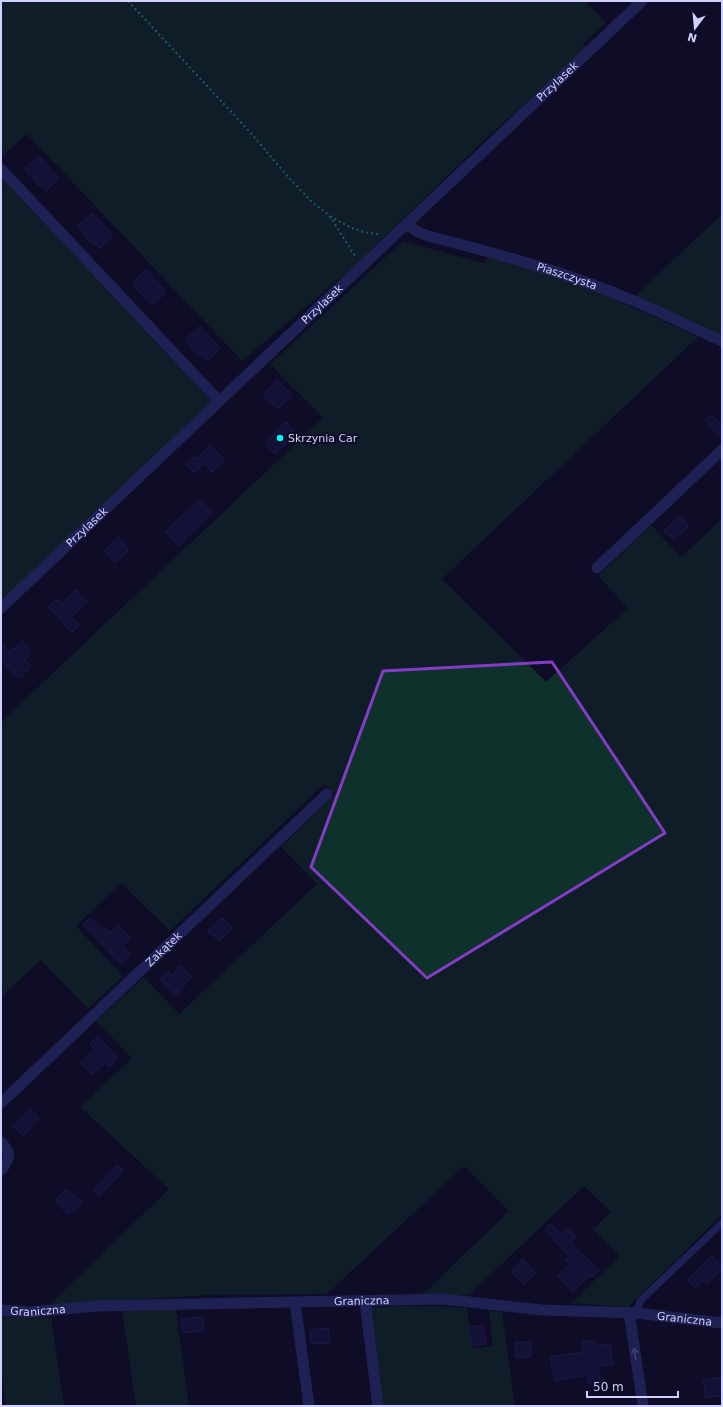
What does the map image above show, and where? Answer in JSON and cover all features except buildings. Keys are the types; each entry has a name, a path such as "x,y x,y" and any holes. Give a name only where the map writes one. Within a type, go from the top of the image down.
{"street":[{"name":"Przylasek","path":"1,608 642,1"},
{"path":"1,169 218,401"},
{"name":"Piaszczysta","path":"407,224 416,231 428,236 515,258 572,277 633,300 722,341"},
{"path":"597,568 722,450"},
{"name":"Zakątek","path":"1,1103 327,794"},
{"path":"1,1142 8,1150 9,1156 1,1170"},
{"name":"Graniczna","path":"1,1310 30,1312 98,1306 443,1299 542,1310 633,1313 722,1323"},
{"path":"365,1301 378,1406"},
{"path":"295,1302 309,1406"},
{"path":"633,1313 643,1406"}],"lane":[{"path":"633,1313 640,1302 722,1223"}],"path":[{"path":"128,1 249,131 289,178 312,202 329,215 354,230 366,233 395,235"},
{"path":"329,215 362,265"}],"highlighted area":[{"path":"552,662 665,833 427,978 311,867 383,671"}],"green space":[{"path":"1,1 585,1 606,23 583,44 586,48 476,148 351,269 242,361 27,134 1,157"},
{"path":"1,177 212,402 1,602"},
{"path":"722,214 722,336 634,297"},
{"path":"403,241 483,263 490,255 553,274 599,292 698,337 442,579 546,682 628,608 598,576 651,525 681,557 722,519 722,1215 628,1307 571,1303 620,1256 593,1229 611,1212 584,1186 469,1295 423,1294 509,1211 464,1166 327,1294 211,1295 49,1305 169,1189 80,1107 132,1058 96,1021 144,977 179,1014 317,884 281,847 335,794 324,784 170,931 121,883 76,926 123,976 88,1009 41,960 1,997 1,722 323,418 270,364"},
{"path":"430,1306 467,1308 472,1348 493,1346 489,1311 502,1312 515,1406 383,1406 369,1307"},
{"path":"122,1310 176,1310 189,1406 136,1406"},
{"path":"1,1315 10,1317 51,1317 64,1406 6,1406 1,1371"}],"place":[{"name":"Skrzynia Car","path":"280,438"}]}
